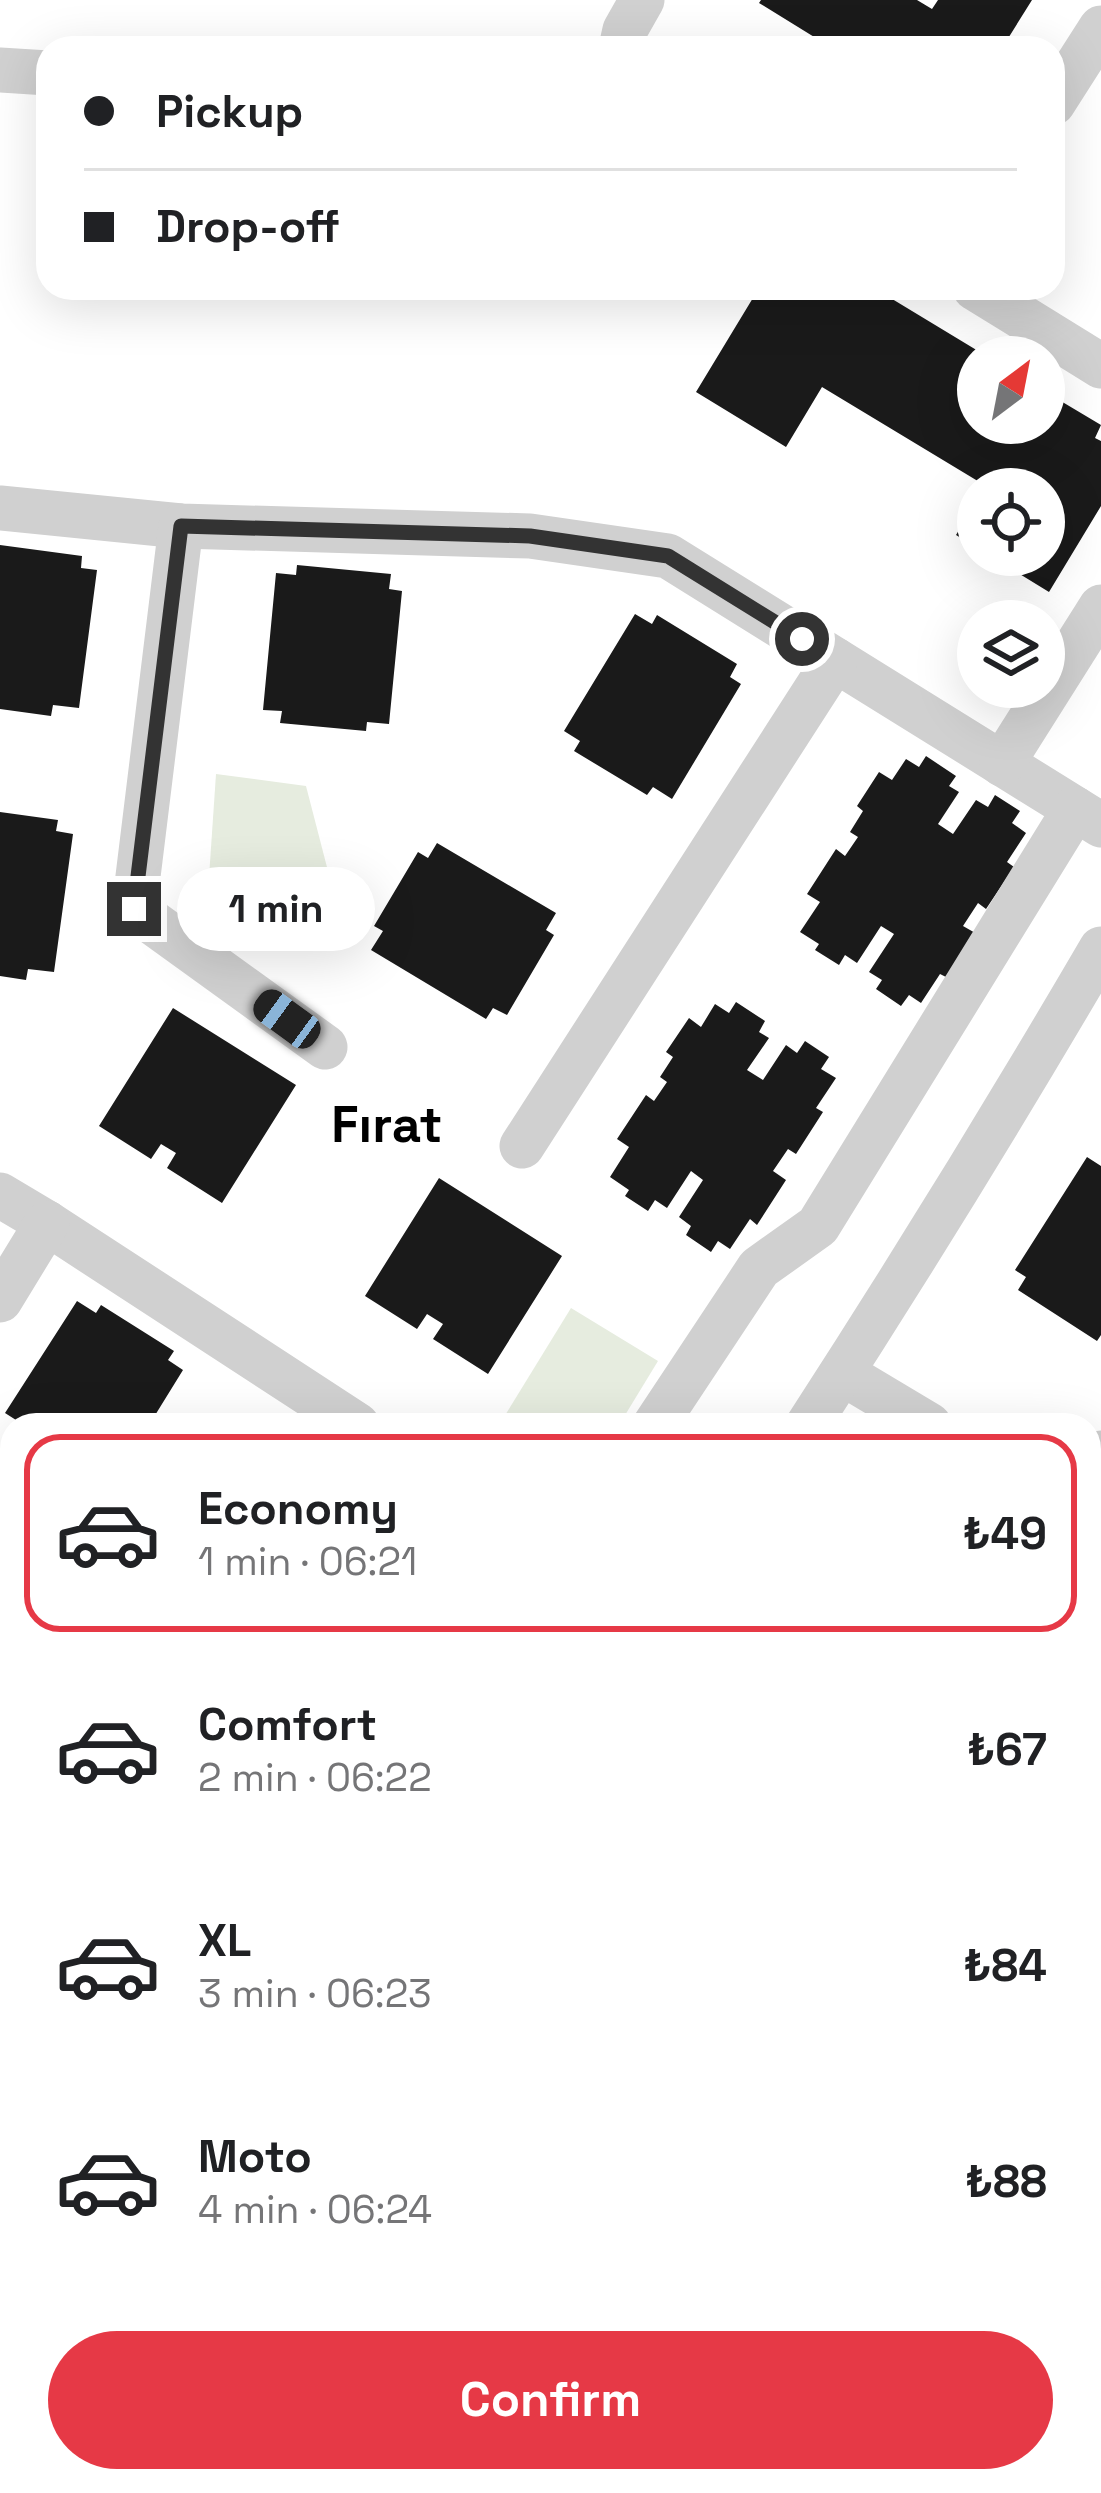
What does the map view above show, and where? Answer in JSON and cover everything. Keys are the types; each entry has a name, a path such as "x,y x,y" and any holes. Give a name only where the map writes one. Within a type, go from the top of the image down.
{"street":[{"path":"624,36 642,0"},
{"path":"1065,84 1101,28"},
{"path":"0,70 36,72"},
{"path":"994,300 1101,366"},
{"path":"0,508 181,526 530,536 668,556 1088,817 818,1226 760,1268 664,1413"},
{"path":"181,526 134,909 325,1047"},
{"path":"1002,764 1101,607"},
{"path":"523,1146 835,660"},
{"path":"816,1413 1024,1082 1101,949"},
{"path":"0,1195 338,1413"},
{"path":"0,1300 47,1222"},
{"path":"842,1373 909,1413"}],"shaded area":[{"path":"216,774 306,786 336,902 309,944 209,877"},
{"path":"571,1308 658,1361 626,1413 506,1413"}],"building":[{"path":"917,0 932,9 938,0 1032,0 1010,36 813,36 759,3"},
{"path":"752,300 894,300 957,338 957,444 1065,444 1065,404 1101,425 1095,438 1101,441 1101,506 1065,566 1065,468 957,468 822,387 786,447 696,392"},
{"path":"0,545 82,556 81,568 97,570 79,708 53,705 51,716 0,709"},
{"path":"297,565 391,574 389,589 402,591 389,724 367,722 366,731 280,723 282,711 263,710 276,573 296,575"},
{"path":"1023,576 1059,576 1049,592"},
{"path":"635,614 652,624 657,615 737,664 730,677 741,684 672,799 653,787 647,795 574,751 580,741 564,731"},
{"path":"926,756 956,776 949,786 959,792 938,824 953,834 976,800 988,807 995,795 1020,811 1012,823 1026,833 1007,862 1014,867 986,909 978,903 963,926 977,934 948,978 940,974 921,1003 909,995 901,1006 876,989 882,980 869,972 894,934 881,926 857,963 845,955 839,965 815,950 819,944 800,932 820,902 807,894 836,849 845,856 858,837 850,832 863,811 857,806 879,772 892,780 906,759 919,767"},
{"path":"0,812 58,820 56,831 73,834 54,972 28,969 26,980 0,976"},
{"path":"437,843 556,913 546,930 554,935 507,1015 493,1008 486,1019 371,950 383,931 374,926 418,852 428,858"},
{"path":"736,1002 765,1021 759,1032 769,1038 747,1070 763,1080 786,1045 797,1053 805,1041 829,1057 821,1069 836,1078 816,1108 823,1112 796,1154 788,1149 773,1171 786,1180 757,1225 750,1219 730,1249 718,1241 711,1252 686,1235 691,1226 679,1217 703,1180 691,1171 667,1208 655,1200 648,1211 625,1196 629,1190 610,1177 629,1147 617,1139 646,1095 654,1101 667,1082 660,1077 673,1057 666,1052 689,1018 701,1027 715,1004 729,1013"},
{"path":"173,1008 296,1085 222,1203 167,1168 176,1153 161,1144 151,1159 99,1126"},
{"path":"1087,1157 1101,1166 1101,1335 1097,1341 1018,1290 1026,1277 1015,1270"},
{"path":"439,1178 562,1256 488,1374 433,1339 443,1324 427,1314 417,1329 365,1296"},
{"path":"77,1301 96,1313 101,1305 174,1351 168,1360 183,1370 156,1413 5,1413"}],"district":[{"name":"Fırat","path":"387,1124"}],"route":[{"path":"134,909 181,526 530,536 668,556 802,639"}]}
